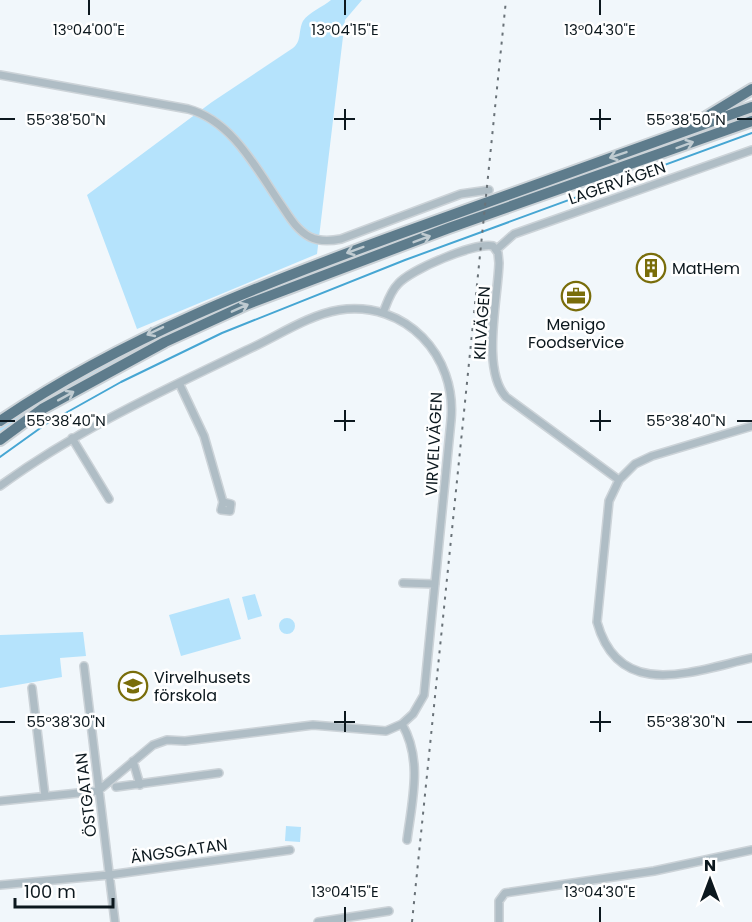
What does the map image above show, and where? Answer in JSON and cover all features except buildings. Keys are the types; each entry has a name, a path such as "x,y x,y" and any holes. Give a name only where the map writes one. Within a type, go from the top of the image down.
{"highway":[{"path":"674,136 752,89"},
{"path":"0,421 103,357 201,310 336,257 752,107"},
{"path":"0,440 53,403 165,342 248,304 449,228 752,121"}],"street":[{"path":"0,75 188,109 211,117 235,141 295,225 312,238 341,239 461,195 489,190"},
{"name":"LAGERVÄGEN","path":"496,250 514,234 752,150"},
{"path":"382,313 397,285 413,272 477,247 489,245 496,250"},
{"name":"KILVÄGEN","path":"496,250 499,263 492,368 498,387 512,401 619,480"},
{"name":"VIRVELVÄGEN","path":"0,486 72,438 138,402 325,314 351,309 382,313 411,327 423,337 442,363 451,385 451,420 424,695 417,708 402,724"},
{"path":"179,383 204,436 223,502"},
{"path":"752,426 652,456 635,464 619,480 609,501 597,622 602,640 611,654 624,666 664,677 752,658"},
{"path":"72,438 109,499"},
{"path":"403,583 435,584"},
{"name":"ÖSTGATAN","path":"84,666 115,922"},
{"path":"32,688 45,796"},
{"path":"0,801 98,791 153,745 175,740 185,741 288,726 313,725 375,731 402,724 410,737 416,768 407,840"},
{"path":"133,761 140,784"},
{"path":"116,787 219,773"},
{"name":"ÄNGSGATAN","path":"0,885 109,875 290,850"},
{"path":"499,922 498,902 505,893 654,871 752,850"},
{"path":"318,922 389,911"}],"shaded area":[{"path":"331,0 362,0 345,20 317,254 137,329 87,195 212,102 293,48 298,42 303,21"},
{"path":"752,111 752,116 565,185 152,344 75,386 0,435 0,428 97,369 148,343 251,297"},
{"path":"255,594 262,616 248,620 242,597"},
{"path":"229,598 241,639 181,656 169,615"},
{"path":"287,618 293,620 295,626 293,632 287,634 281,632 279,626 281,620"},
{"path":"83,632 86,656 60,658 62,677 0,688 0,635"},
{"path":"286,826 301,827 300,842 285,841"}],"waterway":[{"path":"0,457 46,424 121,382 222,333 405,260 752,133"}],"railway":[{"path":"412,922 506,0"}],"place":[{"name":"MatHem","path":"651,268"},
{"name":"Menigo Foodservice","path":"576,296"},
{"name":"Virvelhusets förskola","path":"133,686"}]}
